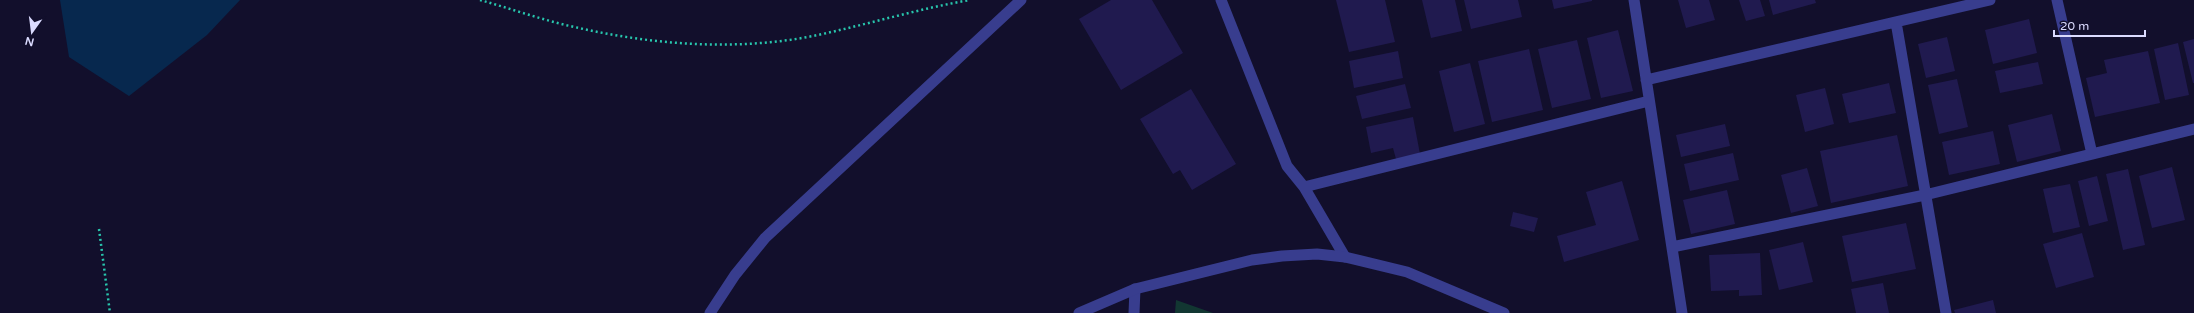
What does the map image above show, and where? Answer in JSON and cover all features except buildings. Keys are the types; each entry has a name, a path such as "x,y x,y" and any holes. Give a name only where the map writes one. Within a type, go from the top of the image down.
{"street":[{"path":"710,313 735,275 765,238 1021,0"},
{"path":"1221,0 1288,166 1304,187 1345,257"},
{"path":"1634,0 1682,313"},
{"path":"1646,80 1990,0"},
{"path":"2057,0 2092,154"},
{"path":"1896,22 1946,313"},
{"path":"1304,187 1649,101"},
{"path":"1672,247 1926,195 2194,129"},
{"path":"1080,313 1135,290 1252,260 1310,255 1345,257 1407,272 1504,313"},
{"path":"1134,313 1135,290"}],"path":[{"path":"480,0 577,28 613,35 685,44 728,44 812,36 970,0"},
{"path":"99,229 110,313"}],"green space":[{"path":"1176,300 1213,313 1175,313"}],"water":[{"path":"60,0 240,0 207,35 129,96 69,57"}]}
